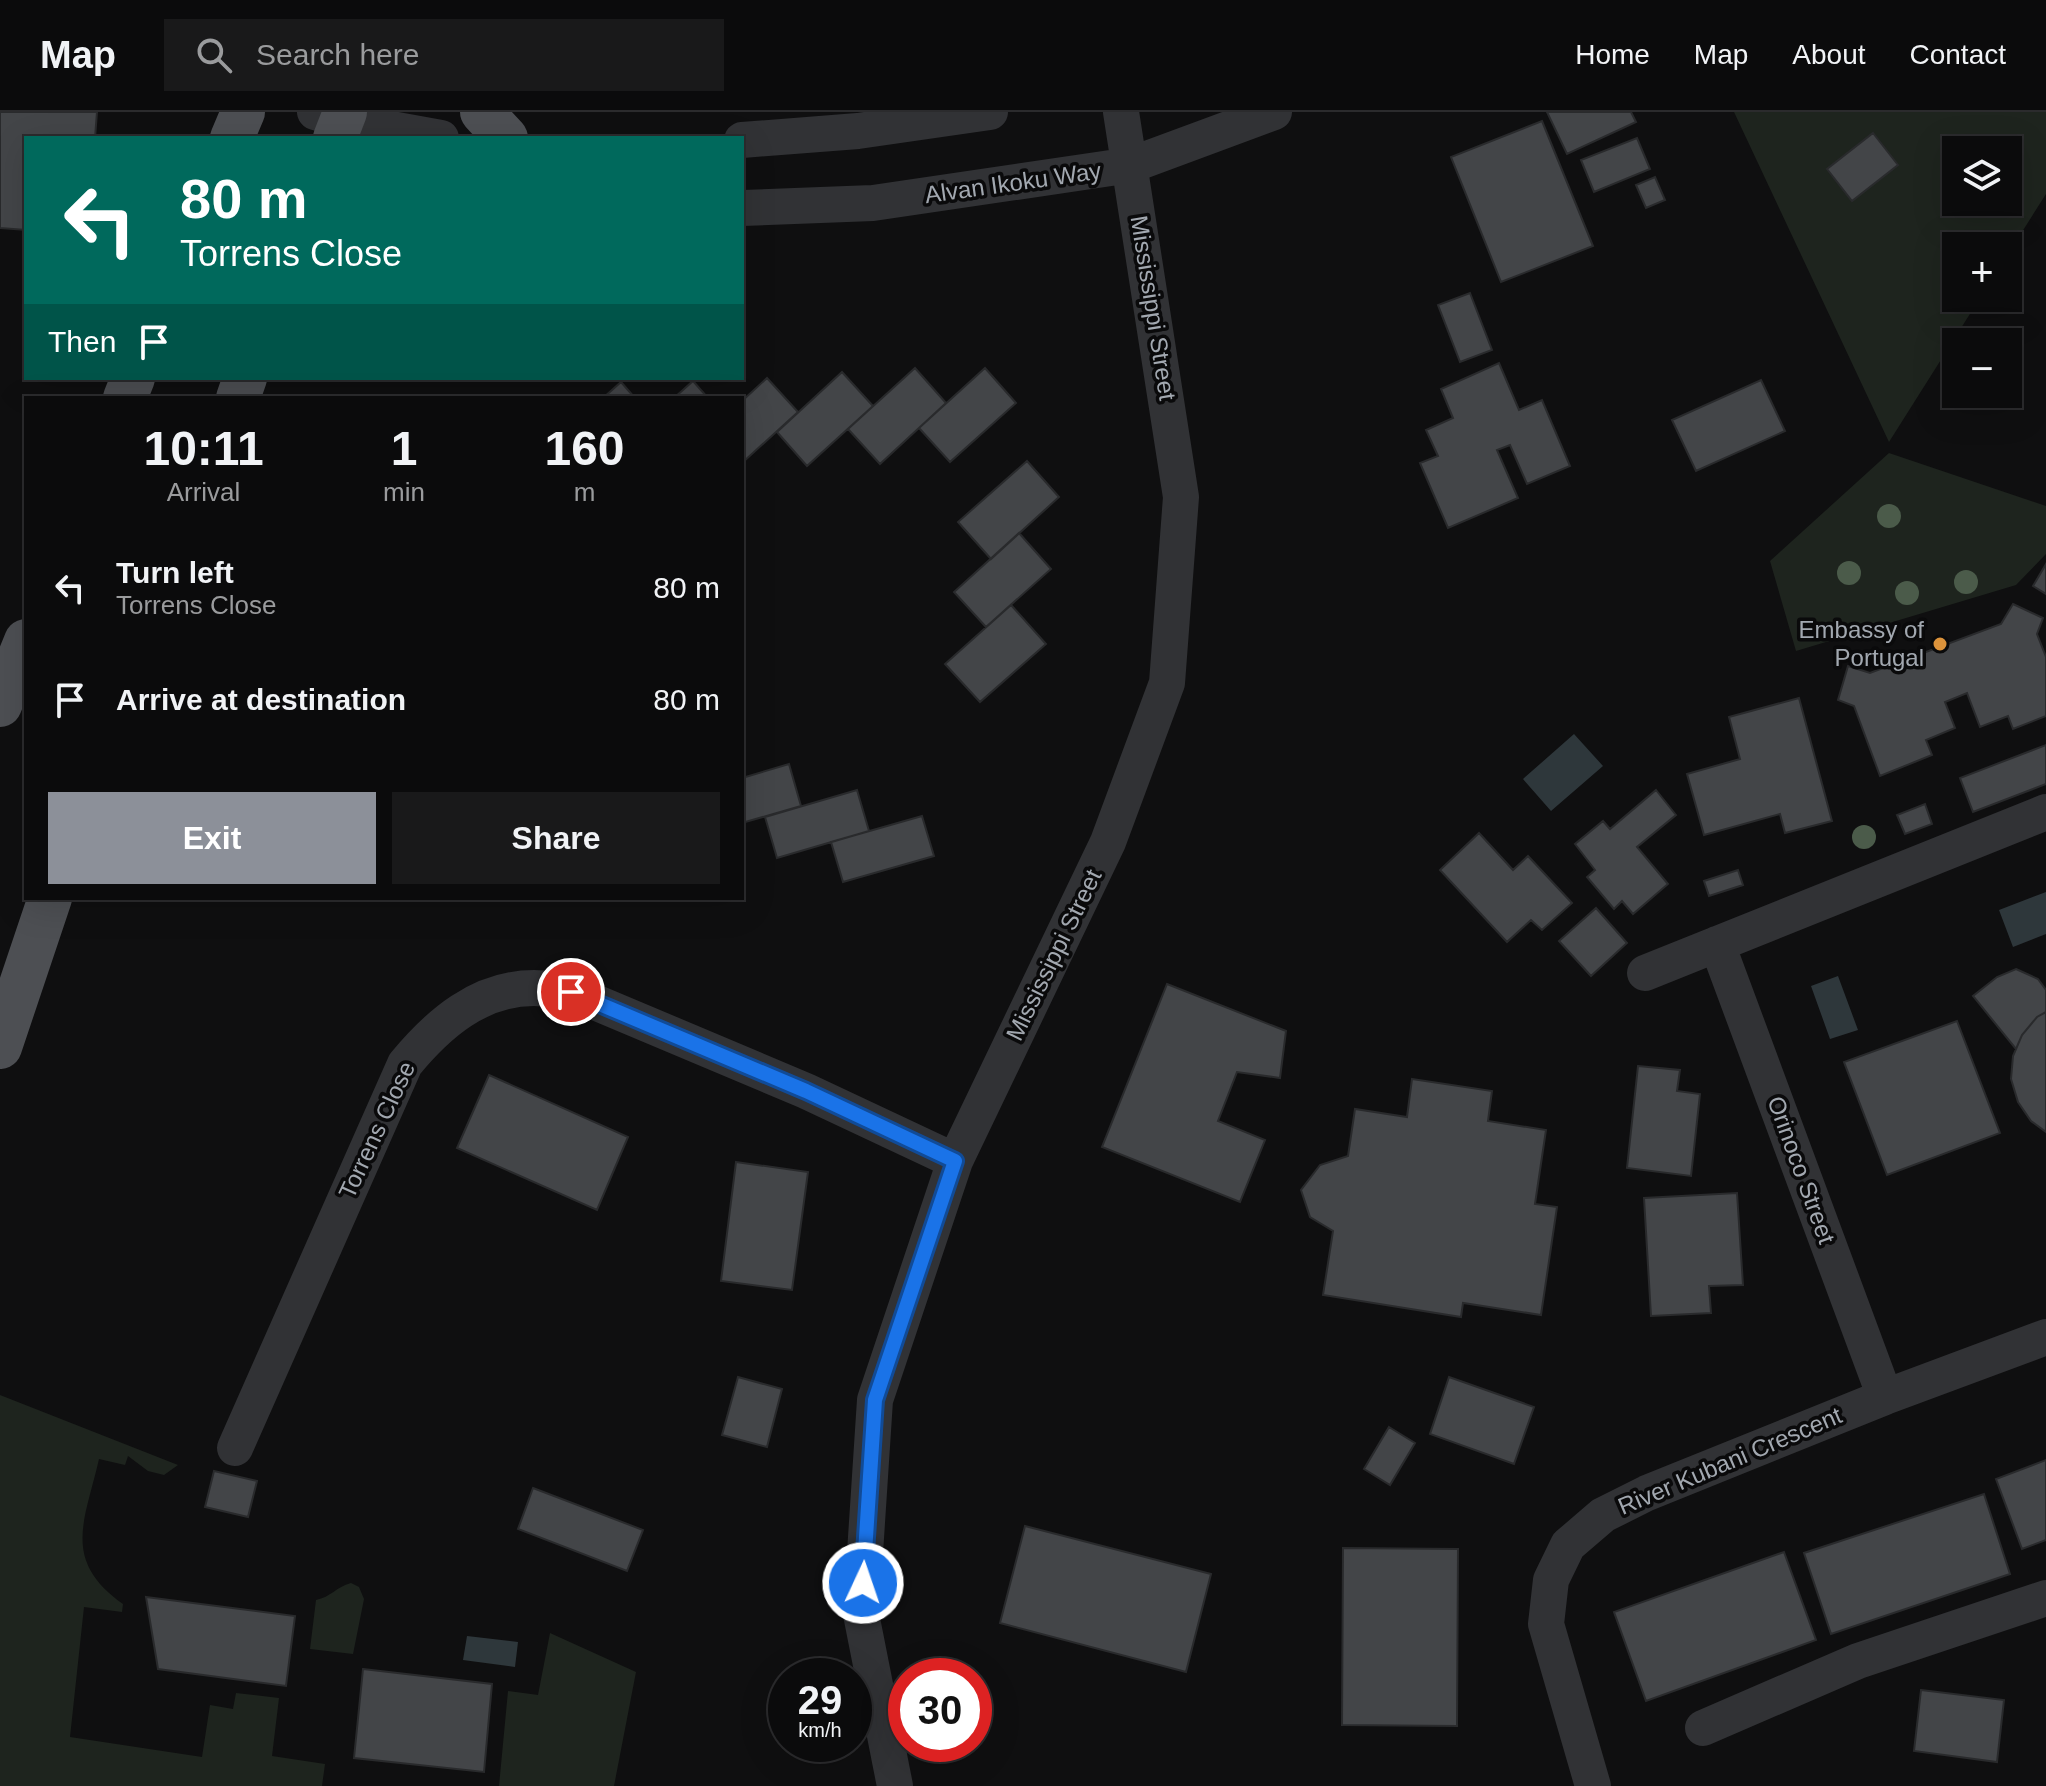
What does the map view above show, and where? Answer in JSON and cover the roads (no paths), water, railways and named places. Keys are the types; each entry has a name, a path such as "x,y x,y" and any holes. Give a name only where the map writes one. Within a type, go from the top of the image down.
{"main road":[{"path":"233,136 243,112"},
{"path":"482,112 504,136"},
{"path":"0,705 24,646"},
{"path":"0,1047 49,900"}],"street":[{"path":"744,140 858,131 990,112"},
{"name":"Mississippi Street","path":"895,1786 861,1614 875,1400 955,1161 1108,842 1167,683 1181,497 1121,112"},
{"name":"Alvan Ikoku Way","path":"744,208 873,203 1131,165 1274,112"},
{"path":"334,120 429,136"},
{"path":"1645,973 2046,812"},
{"name":"Orinoco Street","path":"1717,944 1885,1397"},
{"name":"Torrens Close","path":"235,1448 405,1064 427,1037 455,1014 493,994 533,988 571,992 806,1091 955,1161"},
{"name":"River Kubani Crescent","path":"1593,1786 1546,1624 1551,1580 1568,1545 1603,1515 1647,1493 1885,1397 2046,1337"},
{"path":"1703,1728 1858,1661 2046,1598"}],"place":[{"name":"Embassy of Portugal","path":"1940,644"}]}
